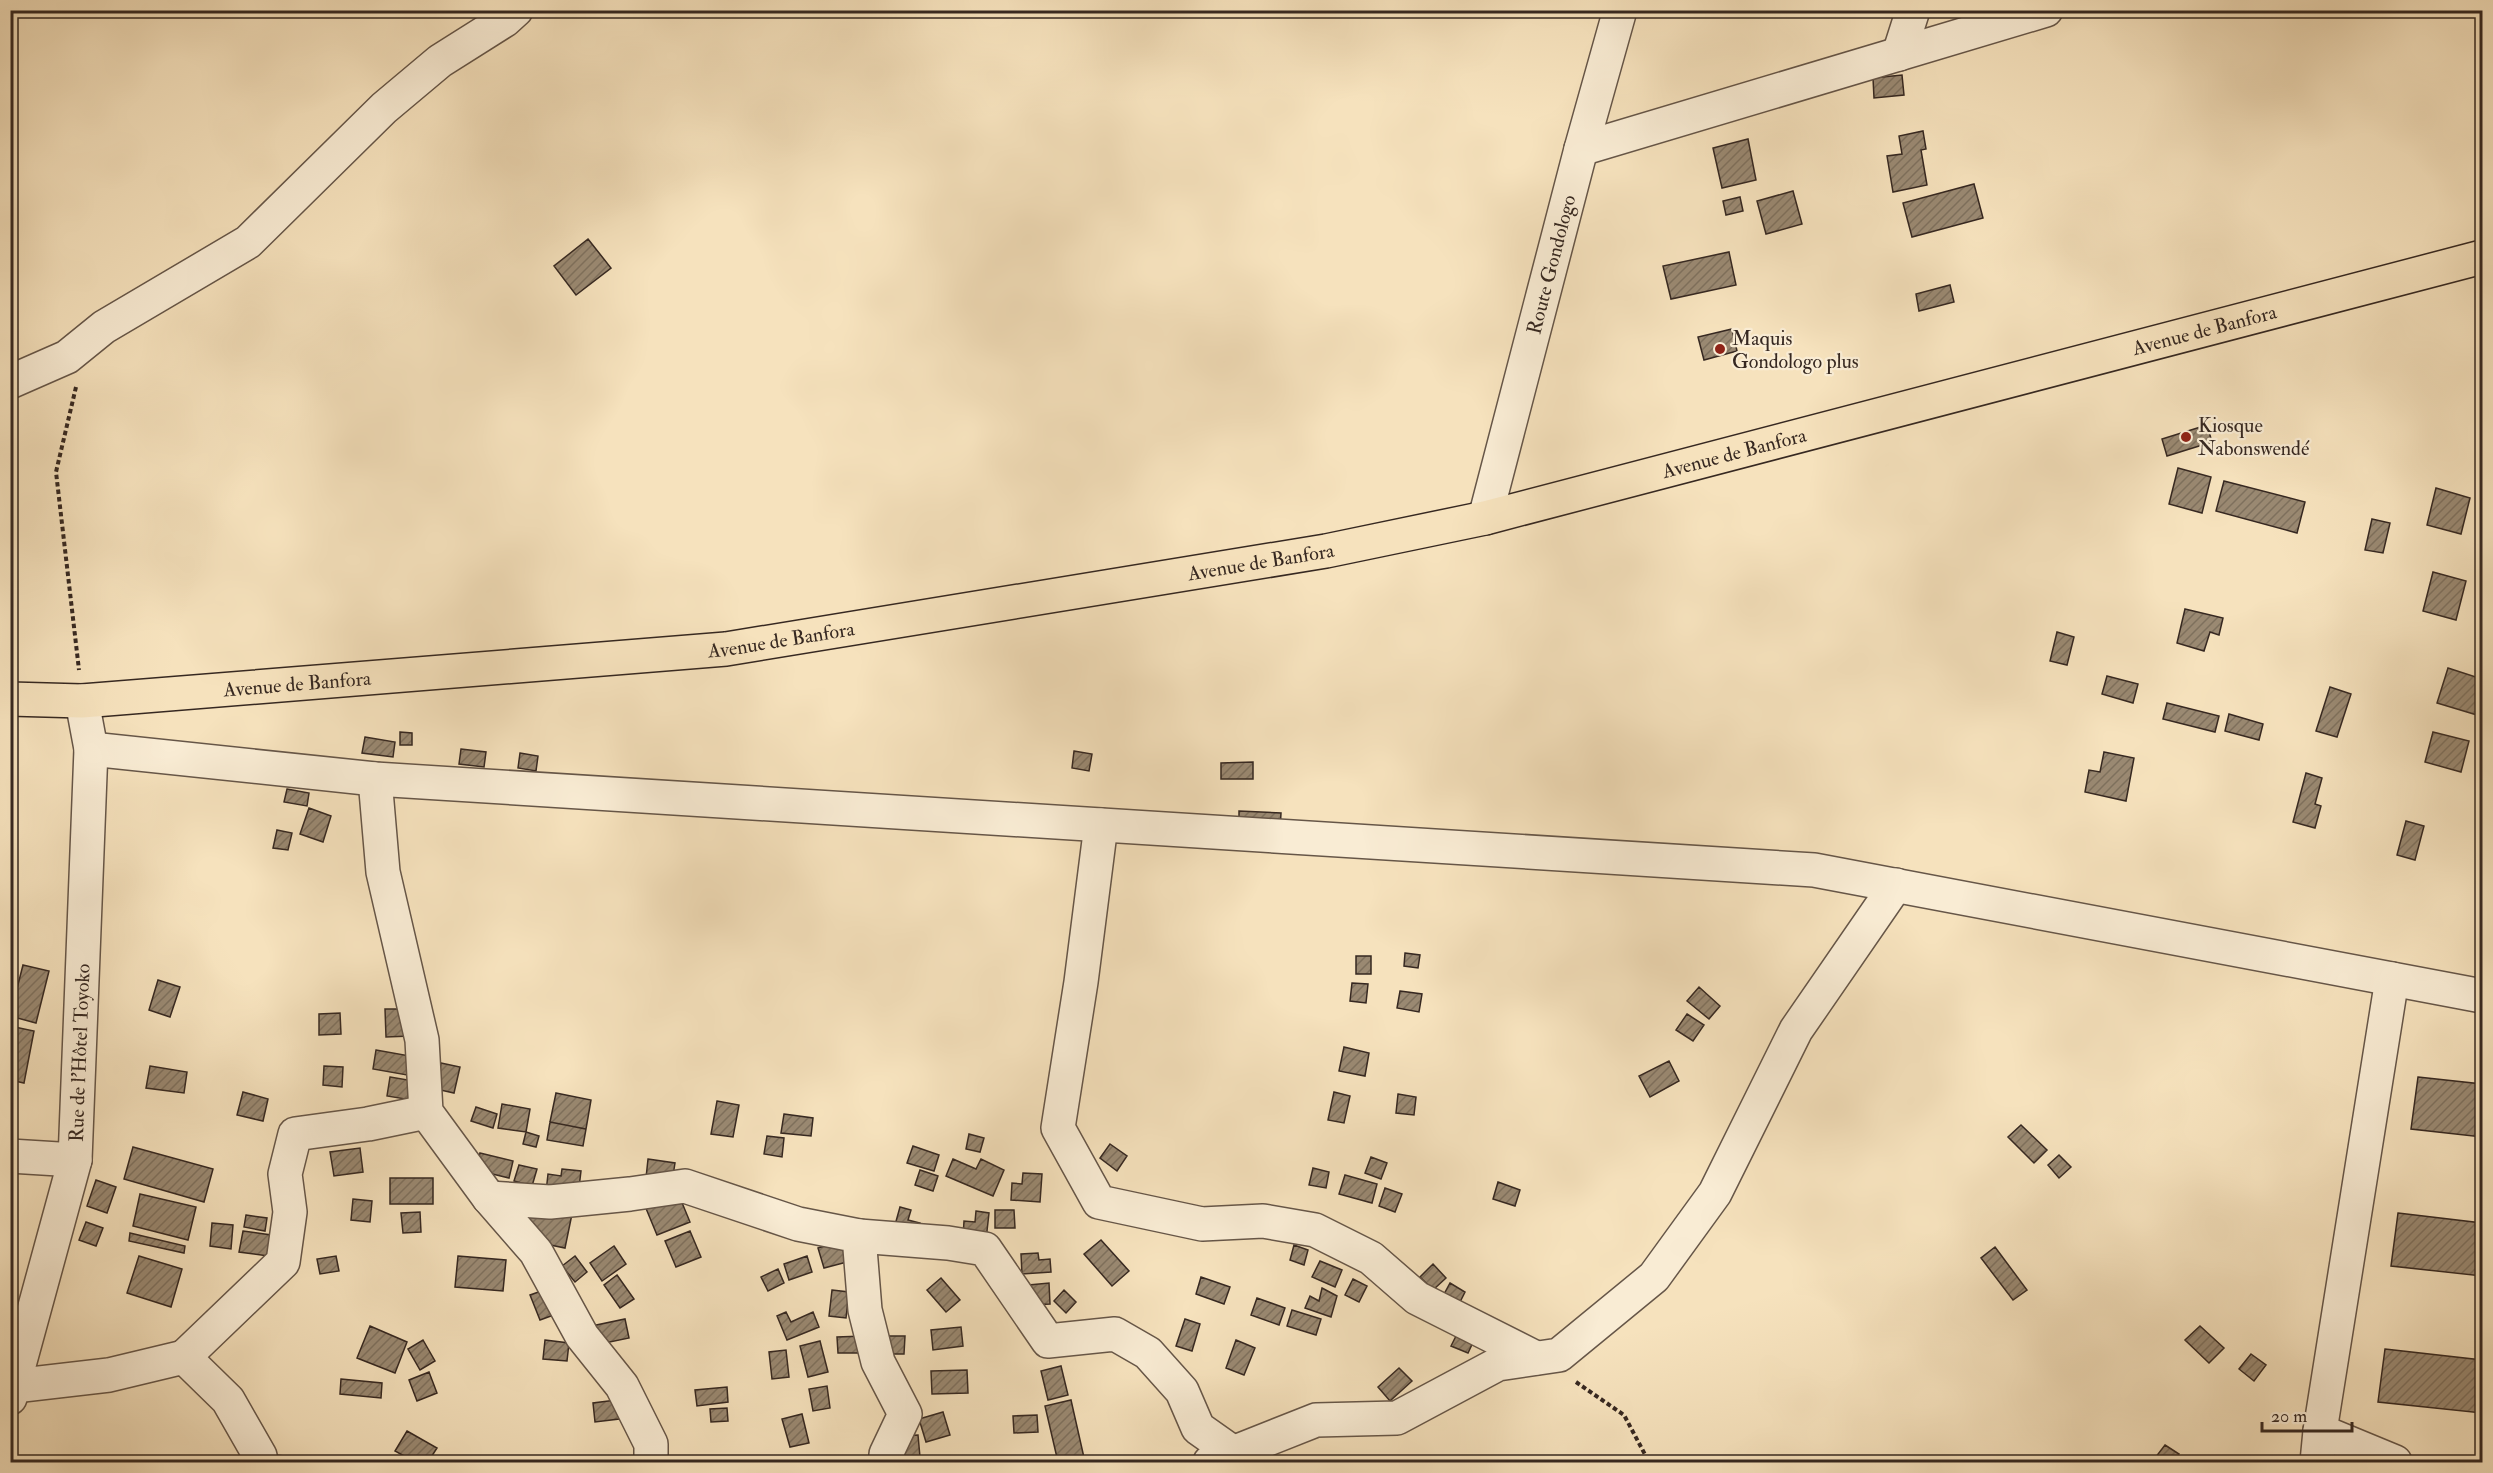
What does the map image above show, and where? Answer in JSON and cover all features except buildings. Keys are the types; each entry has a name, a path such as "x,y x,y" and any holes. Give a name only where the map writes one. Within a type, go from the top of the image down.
{"main road":[{"name":"Avenue de Banfora","path":"10,699 82,700 726,649 1326,550 1485,518 2482,257"}],"street":[{"path":"10,382 67,357 104,327 248,242 384,108 440,61 505,20 516,10"},
{"name":"Route Gondologo","path":"1485,518 1581,149 1620,10"},
{"path":"1899,54 1913,10"},
{"path":"1581,149 2046,10"},
{"name":"Rue de l'Hôtel Toyoko","path":"12,1392 75,1160 91,749 82,700"},
{"path":"91,749 375,779 1814,870 2482,996"},
{"path":"375,779 383,872 422,1040 426,1112 489,1198 536,1252 582,1336 622,1386 651,1444 651,1462"},
{"path":"1101,825 1081,982 1058,1128 1099,1202 1202,1224 1263,1221 1315,1230 1371,1258 1417,1298 1536,1358"},
{"path":"489,1198 550,1202 684,1186 798,1224 859,1236 948,1243 985,1250 1048,1341 1116,1334 1148,1353 1182,1391 1198,1428 1221,1457 1316,1420 1397,1418 1498,1364 1559,1355 1654,1277 1715,1192 1796,1030 1896,885"},
{"path":"2392,979 2319,1447 2395,1462"},
{"path":"12,1392 109,1375 184,1357 283,1262 290,1212 285,1174 295,1134 368,1124 426,1112"},
{"path":"10,1156 75,1160"},
{"path":"859,1236 867,1320 878,1362 904,1414 886,1454 886,1462"},
{"path":"184,1357 228,1400 260,1456 261,1462"}],"path":[{"path":"82,700 56,472 77,381 90,338"},
{"path":"1536,1358 1624,1415 1649,1462"}],"place":[{"name":"Maquis Gondologo plus","path":"1720,349"},
{"name":"Kiosque Nabonswendé","path":"2186,437"}]}
